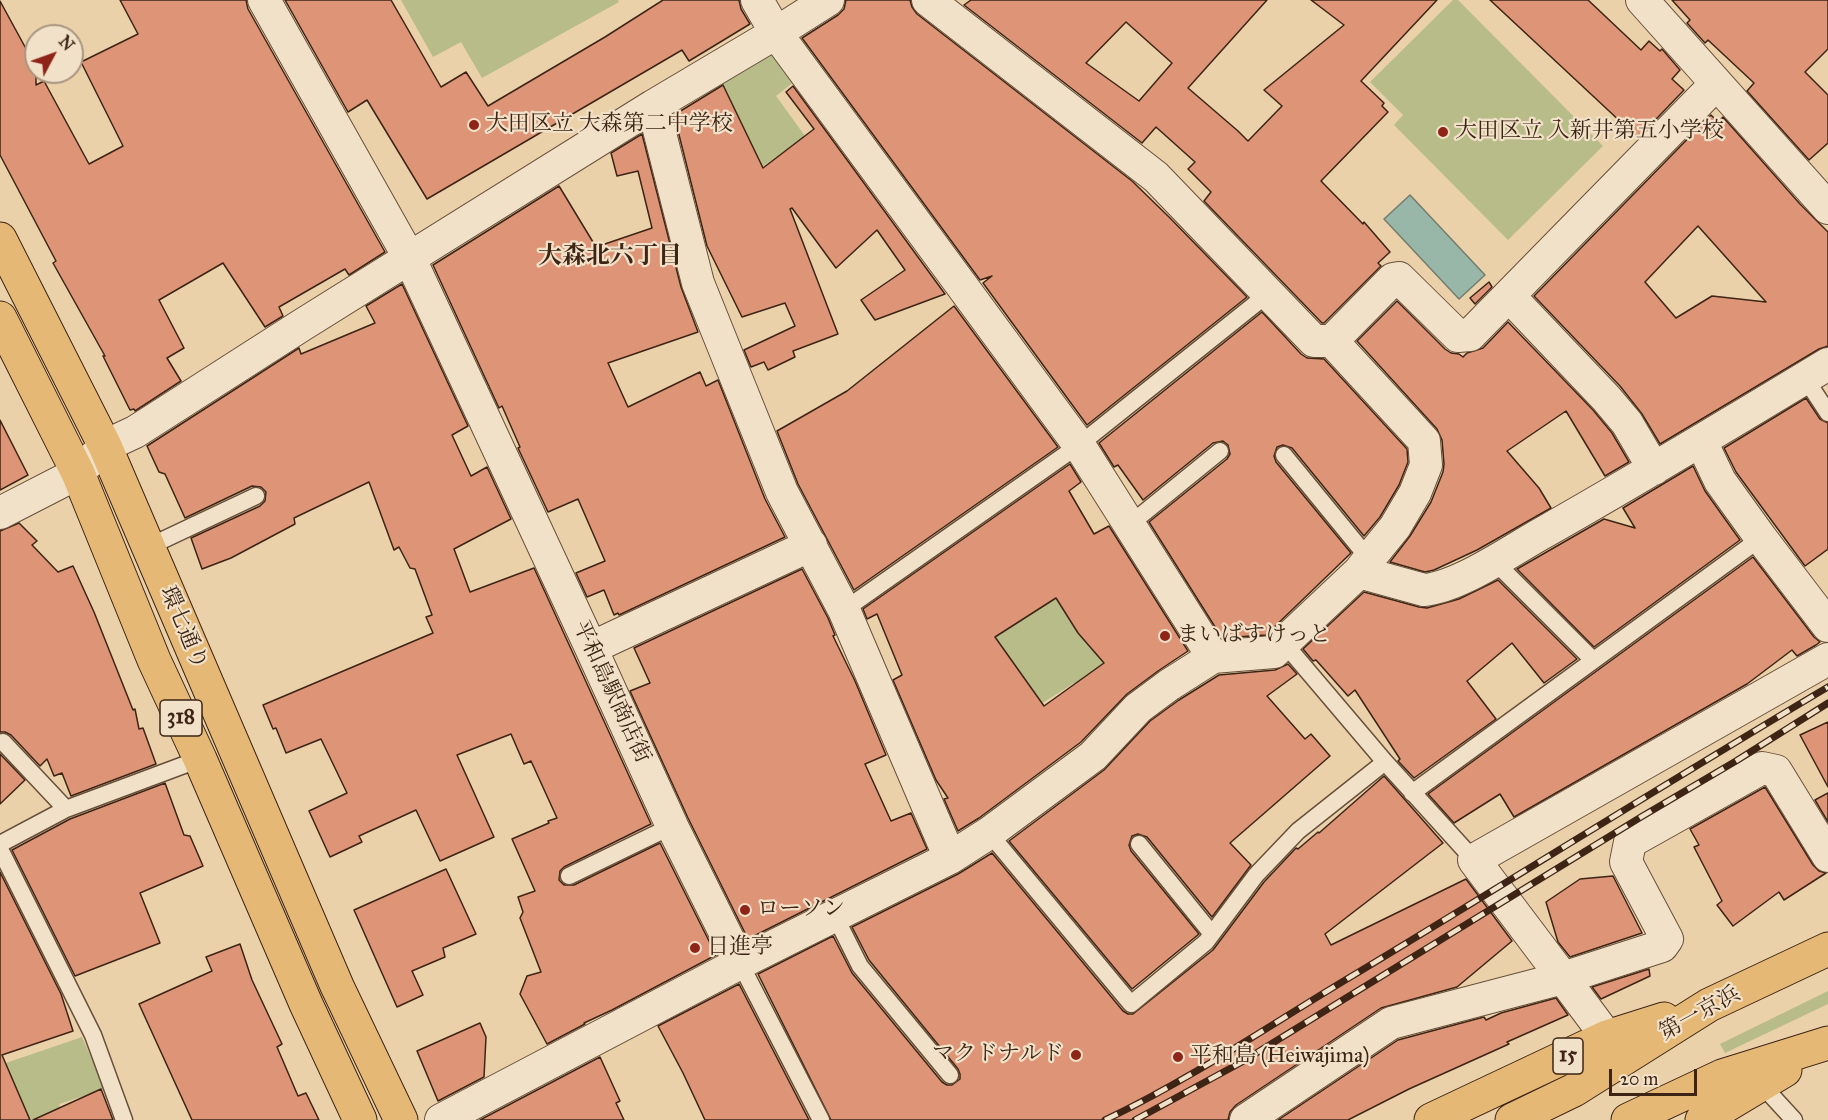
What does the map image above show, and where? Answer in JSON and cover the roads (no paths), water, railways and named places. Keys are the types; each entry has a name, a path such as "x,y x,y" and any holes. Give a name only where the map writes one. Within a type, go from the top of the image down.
{"main road":[{"name":"環七通り","path":"0,239 105,446 337,986 401,1120"},
{"name":"環七通り","path":"0,318 78,473 154,660 200,759 306,1004 360,1120"},
{"name":"第一京浜","path":"1512,1120 1574,1090 1709,1005 1828,949"},
{"name":"15","path":"1431,1120 1607,1037 1709,1005"},
{"path":"1702,1120 1828,1043"},
{"path":"1628,1120 1722,1076 1828,1043"}],"street":[{"name":"平和島駅商店街","path":"264,0 410,259 672,826 740,963"},
{"path":"758,0 776,33 1078,445 1213,657"},
{"path":"0,513 78,473 105,446 135,432 653,105 828,0"},
{"path":"928,0 1156,177 1314,341 1332,341 1393,279 1399,278 1458,336 1470,335 1716,84"},
{"path":"1642,0 1828,208"},
{"path":"653,105 698,283 782,492 844,610 950,858"},
{"path":"1509,296 1627,423 1654,469"},
{"path":"441,1120 740,963 950,858 989,833 1093,756 1138,708 1168,685 1213,657 1274,652 1364,565 1395,527 1415,493 1426,465 1424,441 1332,341"},
{"path":"1364,565 1424,590 1435,589 1462,578 1654,469 1817,371"},
{"path":"1701,441 1720,481 1828,626"},
{"path":"591,648 811,545"},
{"path":"1607,1037 1474,860 1828,659"},
{"path":"1246,1120 1391,1023 1563,978 1664,944 1666,939 1626,862 1629,844 1760,768 1775,770 1828,856"}],"lane":[{"path":"844,610 1078,445 1269,293"},
{"path":"1817,371 1828,413"},
{"path":"1129,525 1220,451"},
{"path":"1284,455 1364,565"},
{"path":"148,546 256,496"},
{"path":"1412,793 1761,538"},
{"path":"1494,561 1593,660"},
{"path":"1284,643 1412,793 1474,860"},
{"path":"3,742 66,809"},
{"path":"0,844 66,809 200,759"},
{"path":"989,833 1131,1004 1206,942 1256,875 1298,831 1385,762"},
{"path":"569,876 672,826"},
{"path":"1139,844 1212,934"},
{"path":"0,849 93,1035 124,1120"},
{"path":"834,916 860,966 950,1075"},
{"name":"平和島駅商店街","path":"740,963 821,1120"},
{"path":"1761,1084 1794,1120"}],"railway":[{"path":"1105,1120 1230,1051 1828,687"},
{"path":"1135,1120 1240,1063 1828,703"}],"place":[{"name":"大田区立 大森第二中学校","path":"474,125"},
{"name":"大田区立 入新井第五小学校","path":"1443,132"},
{"name":"まいばすけっと","path":"1165,636"},
{"name":"ローソン","path":"745,910"},
{"name":"日進亭","path":"695,948"},
{"name":"マクドナルド","path":"1076,1055"},
{"name":"平和島 (Heiwajima)","path":"1178,1057"}],"district":[{"name":"大森北六丁目","path":"610,257"}]}
